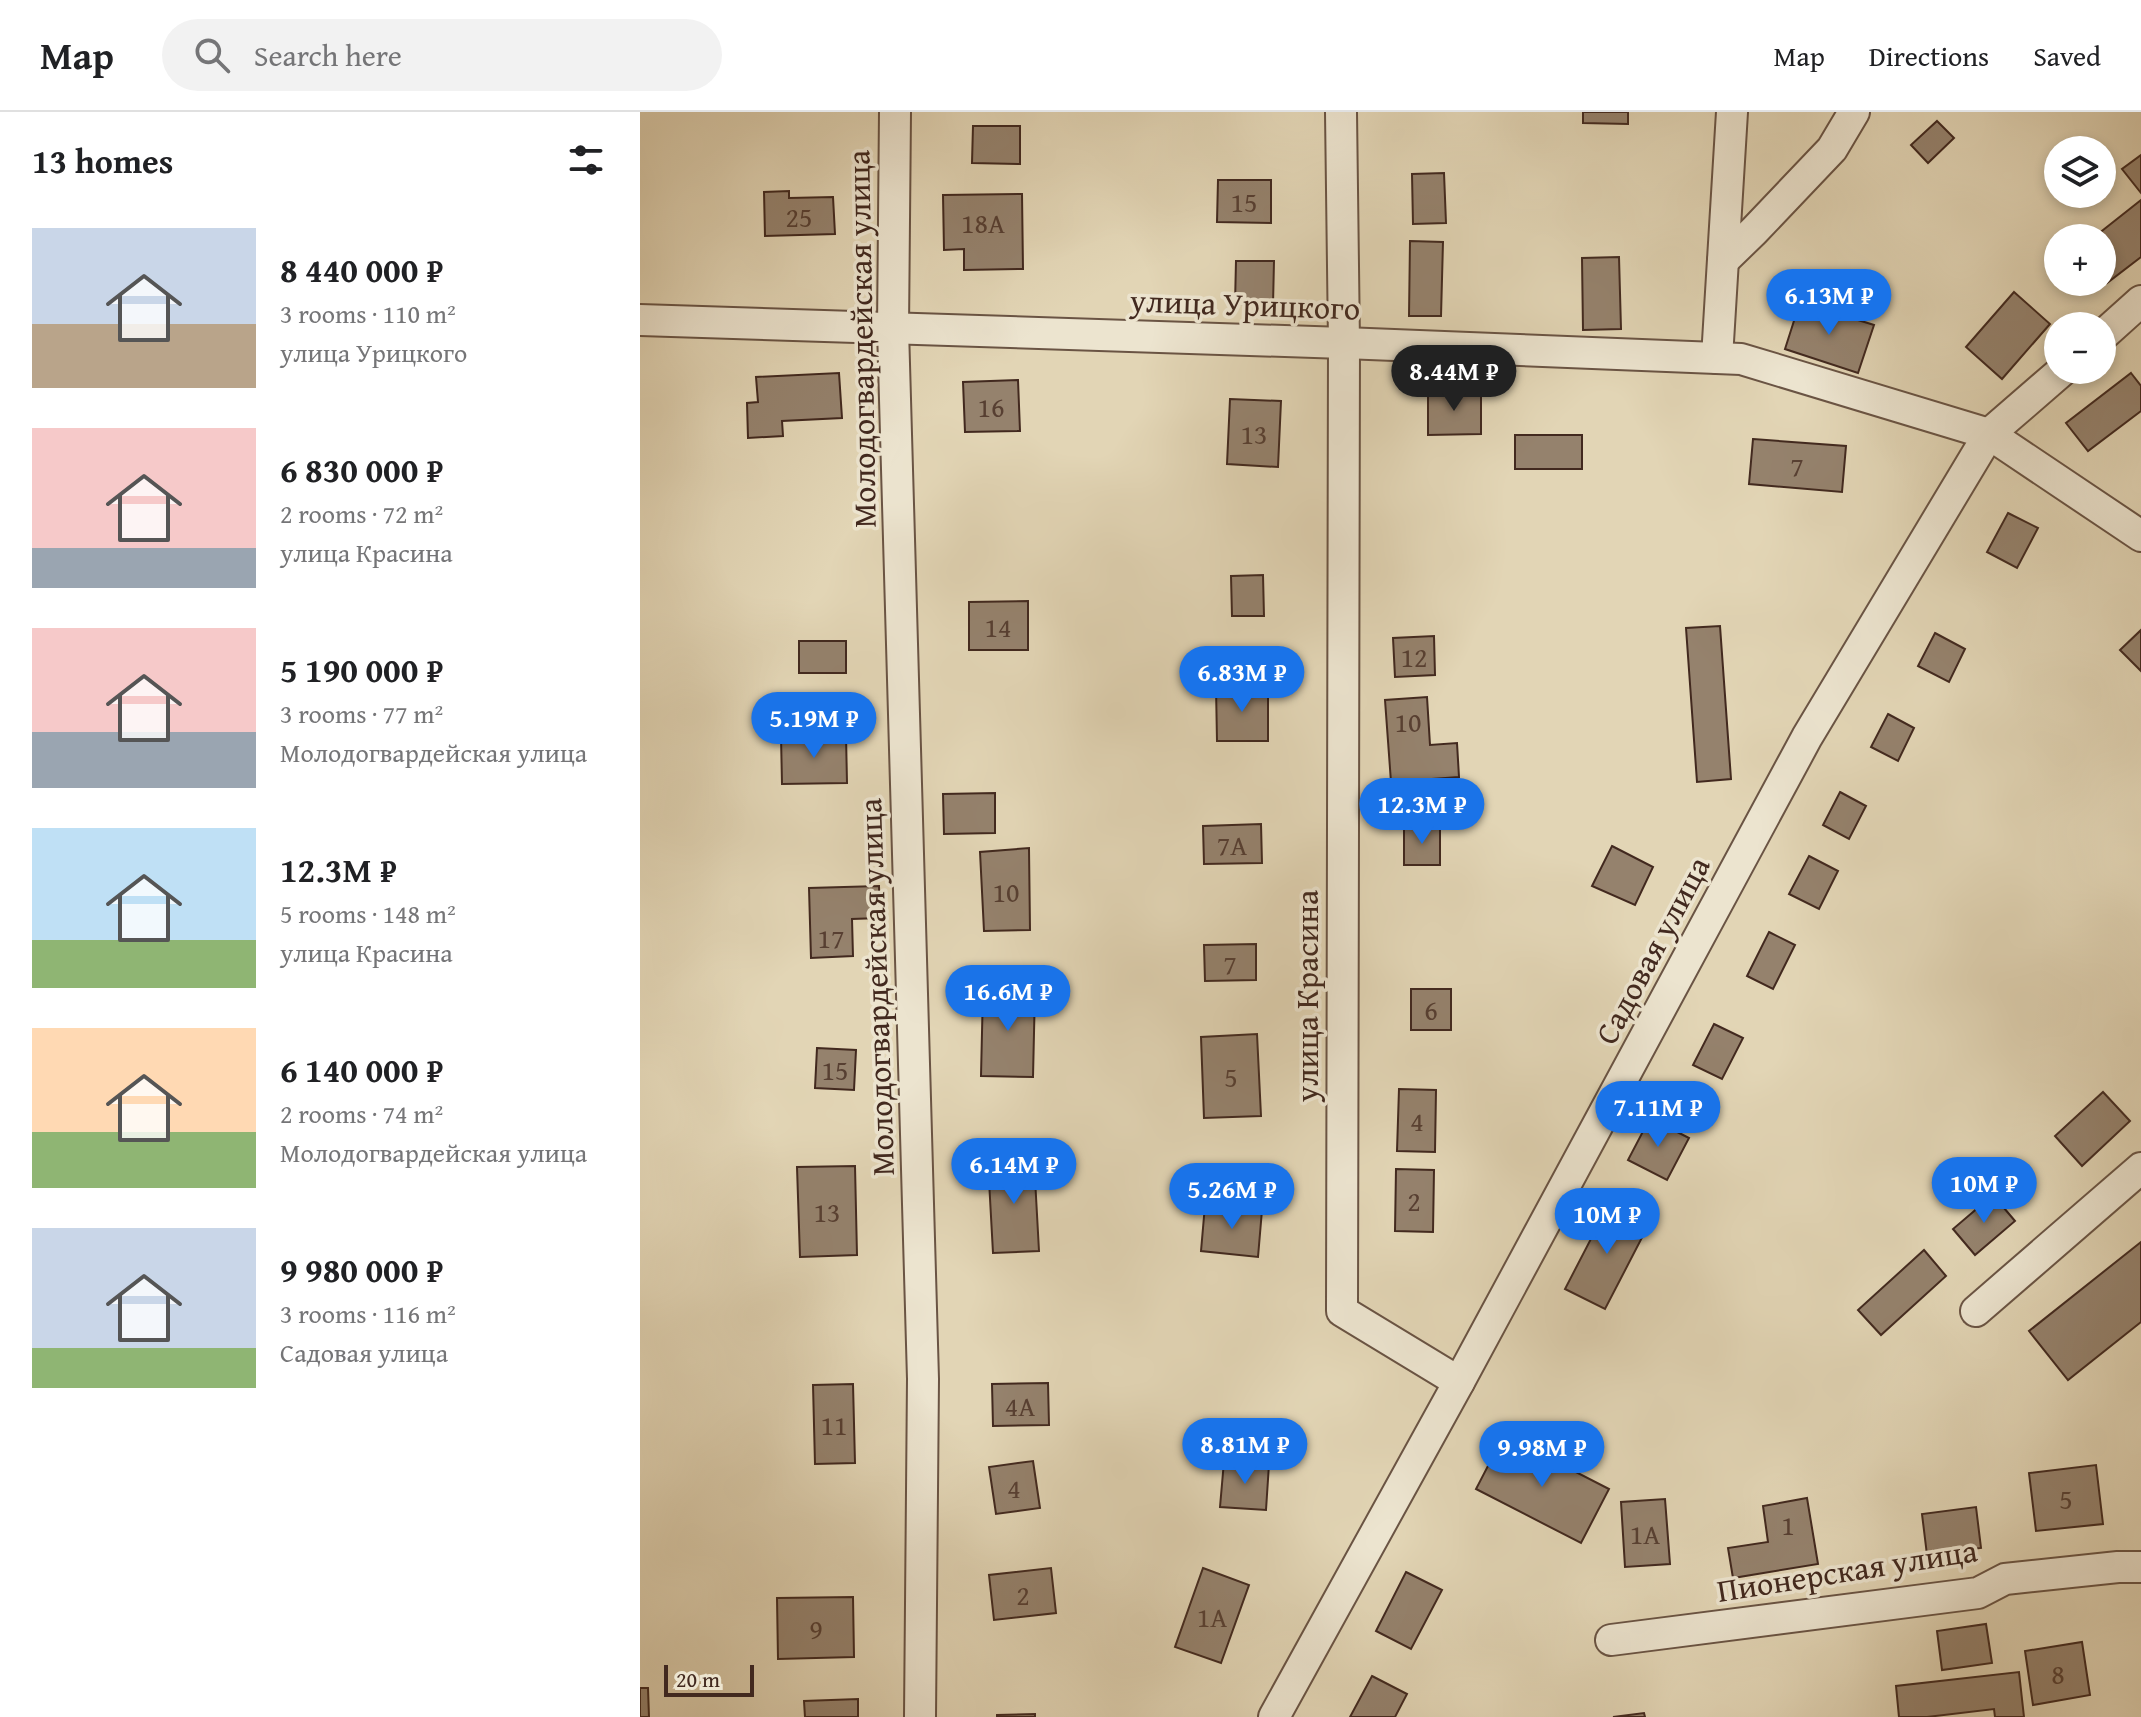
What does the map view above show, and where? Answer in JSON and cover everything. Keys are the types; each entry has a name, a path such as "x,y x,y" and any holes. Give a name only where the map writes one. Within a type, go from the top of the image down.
{"street":[{"name":"Молодогвардейская улица","path":"895,112 893,329 923,1379 920,1717"},
{"name":"улица Красина","path":"1341,112 1344,343 1342,1311 1459,1382"},
{"path":"1717,358 1732,112"},
{"path":"1723,261 1832,149 1854,112"},
{"path":"2116,323 2141,301"},
{"name":"улица Урицкого","path":"640,320 1741,359 1989,434 2141,536"},
{"name":"Садовая улица","path":"1274,1717 1459,1382 1807,737 1989,434 2047,384"},
{"path":"1976,1311 2141,1168"},
{"name":"Пионерская улица","path":"1611,1640 1978,1593 2005,1579 2141,1567"}],"building":[{"path":"1583,112 1628,112 1628,124 1583,123"},
{"path":"1937,121 1954,138 1928,163 1911,145"},
{"path":"973,126 1020,126 1020,164 972,163"},
{"path":"2141,155 2141,193 2122,169"},
{"path":"1444,173 1446,223 1413,224 1412,174"},
{"path":"1218,180 1271,180 1271,223 1217,222"},
{"path":"789,191 789,198 833,197 835,234 765,236 764,192"},
{"path":"1022,194 1023,269 964,270 964,249 944,250 943,195"},
{"path":"2141,200 2141,257 2116,276 2116,224 2111,224"},
{"path":"1410,241 1443,242 1441,316 1409,316"},
{"path":"1619,257 1621,329 1583,330 1582,258"},
{"path":"1236,261 1274,261 1273,305 1235,304"},
{"path":"2014,292 2044,319 2044,331 2002,379 1966,347"},
{"path":"1800,302 1874,325 1858,373 1785,349"},
{"path":"839,373 842,418 782,421 783,436 748,438 747,403 758,402 756,377"},
{"path":"2131,373 2141,386 2141,411 2088,451 2066,423"},
{"path":"1018,380 1020,431 965,432 963,382"},
{"path":"1428,391 1481,391 1481,434 1428,435"},
{"path":"1230,399 1281,401 1278,467 1227,464"},
{"path":"1515,435 1582,435 1582,469 1515,469"},
{"path":"1753,439 1846,446 1842,492 1749,484"},
{"path":"2008,513 2038,528 2017,568 1987,552"},
{"path":"1263,575 1264,616 1232,616 1231,576"},
{"path":"1028,601 1028,650 969,650 969,602"},
{"path":"1720,626 1731,779 1697,782 1686,628"},
{"path":"2141,630 2141,671 2120,650"},
{"path":"1935,633 1965,649 1949,682 1918,666"},
{"path":"1434,636 1435,675 1395,677 1393,638"},
{"path":"799,641 846,641 846,673 799,673"},
{"path":"1216,687 1268,687 1268,741 1217,741"},
{"path":"1427,697 1430,745 1457,743 1459,777 1391,782 1385,700"},
{"path":"1888,714 1914,728 1898,761 1871,747"},
{"path":"846,735 847,783 782,784 781,736"},
{"path":"1840,792 1866,806 1849,839 1823,825"},
{"path":"995,793 995,833 944,834 943,794"},
{"path":"1261,824 1262,863 1204,864 1203,826"},
{"path":"1404,826 1440,826 1440,865 1404,865"},
{"path":"1612,846 1653,867 1635,905 1592,886"},
{"path":"1029,848 1030,930 984,931 980,852"},
{"path":"1809,856 1838,871 1819,909 1789,894"},
{"path":"879,886 880,918 852,919 853,956 811,958 809,888"},
{"path":"1769,932 1795,945 1773,989 1747,976"},
{"path":"1256,944 1256,980 1205,981 1204,945"},
{"path":"983,989 1035,989 1033,1077 981,1076"},
{"path":"1411,989 1451,989 1451,1030 1411,1030"},
{"path":"1714,1024 1743,1038 1722,1079 1693,1065"},
{"path":"1257,1034 1261,1116 1204,1118 1201,1037"},
{"path":"817,1048 856,1050 854,1090 815,1088"},
{"path":"1399,1089 1436,1090 1435,1152 1397,1151"},
{"path":"2103,1092 2130,1121 2082,1166 2055,1136"},
{"path":"1650,1118 1689,1138 1667,1180 1628,1160"},
{"path":"1034,1160 1039,1251 993,1253 988,1162"},
{"path":"855,1166 857,1255 800,1257 797,1167"},
{"path":"1396,1169 1434,1170 1433,1232 1395,1231"},
{"path":"1993,1195 2015,1221 1975,1255 1953,1229"},
{"path":"1609,1204 1649,1224 1605,1309 1565,1289"},
{"path":"1205,1205 1262,1210 1258,1257 1201,1251"},
{"path":"2141,1242 2141,1322 2068,1380 2029,1331"},
{"path":"1924,1250 1946,1276 1881,1335 1858,1310"},
{"path":"1048,1383 1049,1425 993,1426 992,1384"},
{"path":"853,1384 855,1463 815,1464 813,1385"},
{"path":"1504,1435 1609,1489 1581,1543 1476,1489"},
{"path":"1033,1461 1040,1508 996,1514 989,1467"},
{"path":"1224,1461 1269,1464 1266,1510 1220,1507"},
{"path":"2096,1465 2103,1524 2036,1531 2029,1473"},
{"path":"1807,1498 1818,1564 1733,1578 1728,1548 1768,1542 1763,1506"},
{"path":"1665,1499 1670,1564 1625,1567 1621,1502"},
{"path":"1976,1507 1981,1548 1927,1555 1922,1514"},
{"path":"1051,1568 1056,1613 994,1620 989,1575"},
{"path":"1203,1568 1249,1585 1221,1663 1175,1647"},
{"path":"1406,1572 1442,1590 1411,1649 1376,1631"},
{"path":"853,1597 854,1657 778,1659 777,1598"},
{"path":"1986,1624 1992,1663 1942,1670 1937,1631"},
{"path":"2082,1642 2090,1695 2033,1705 2025,1651"},
{"path":"2019,1672 2024,1717 1995,1717 1994,1709 1899,1717 1896,1686"},
{"path":"1372,1676 1407,1694 1395,1717 1350,1717"},
{"path":"640,1688 648,1688 649,1717 640,1717"},
{"path":"858,1699 858,1717 805,1717 804,1701"},
{"path":"1644,1713 1645,1717 1613,1717"},
{"path":"1035,1714 1035,1717 997,1717 997,1715"}]}
